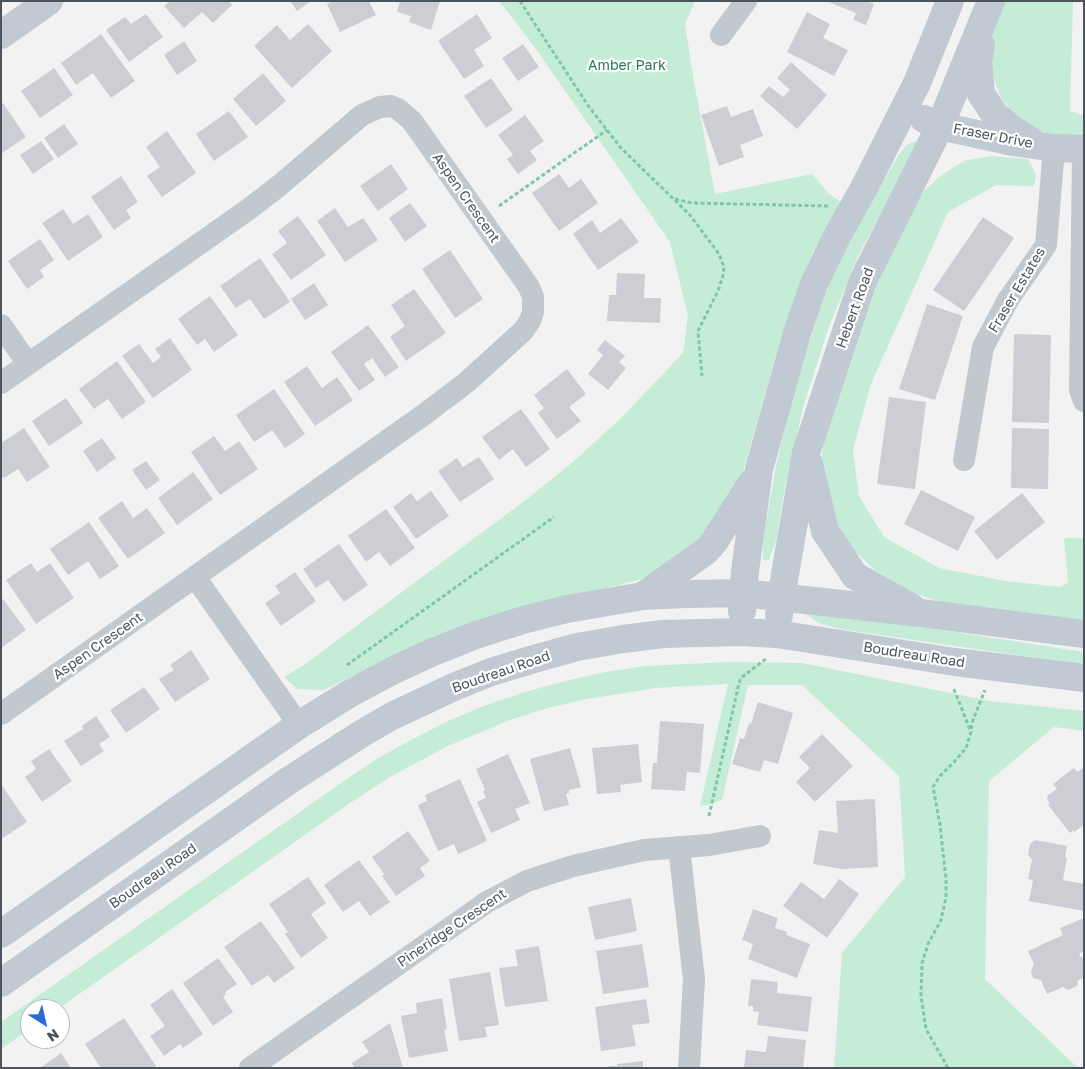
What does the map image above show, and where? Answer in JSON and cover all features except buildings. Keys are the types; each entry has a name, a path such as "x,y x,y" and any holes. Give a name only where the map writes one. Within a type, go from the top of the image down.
{"main road":[{"path":"1,35 49,1"},
{"path":"741,632 745,571 759,469 797,333 814,284 843,223 864,188 918,83 950,1"},
{"path":"990,4 978,62 981,94 995,115 1012,129 1046,147"},
{"name":"Hebert Road","path":"772,646 806,453 862,282 940,126 990,4"},
{"name":"Fraser Drive","path":"904,112 940,126 1013,142 1046,147 1084,149"},
{"path":"806,453 825,531 855,576 921,613"},
{"path":"643,596 706,551 746,495 759,469"},
{"path":"1,934 299,724 394,670 476,635 523,620 567,609 643,596 743,593 1084,634"},
{"name":"Boudreau Road","path":"1,983 288,781 361,734 422,702 491,672 577,647 663,634 741,632 772,646 955,662 1084,678"}],"street":[{"path":"721,34 746,1"},
{"name":"Aspen Crescent","path":"1,384 280,185 362,115 380,107 391,106 406,114 529,286 533,297 533,312 530,322 523,331 467,382 195,578 1,714"},
{"name":"Fraser Estates","path":"964,460 983,347 1008,300 1046,245 1046,147"},
{"path":"1084,149 1080,390 1084,401"},
{"path":"1,326 28,364"},
{"path":"195,578 299,724"},
{"name":"Pineridge Crescent","path":"250,1068 486,902 526,881 573,866 644,850 709,845 760,836"},
{"path":"679,847 694,979 689,1068"}],"path":[{"path":"520,1 607,130 631,160 690,216 713,243 719,254 724,267 718,291 698,331 702,376"},
{"path":"481,219 607,130"},
{"path":"673,198 692,203 829,206"},
{"path":"342,669 554,517"},
{"path":"709,816 739,683 741,678 772,646"},
{"path":"952,684 971,732"},
{"path":"948,1068 926,1029 921,996 922,963 928,944 940,920 946,897 946,879 934,787 940,776 966,748 973,720 985,689"}],"green space":[{"name":"Amber Park","path":"499,1 695,1 685,24 715,194 812,174 829,194 841,202 813,252 799,285 781,338 742,475 711,530 671,564 639,580 486,618 436,636 324,690 297,689 284,677 304,665 527,499 574,461 621,418 683,353 688,316 670,242 531,42"},
{"path":"1004,1 1073,1 1070,111 1084,116 1084,139 1067,138 1036,130 1015,116 1001,98 990,69 989,42"},
{"path":"916,141 919,143 917,148 859,254 828,329 803,408 783,497 776,541 769,560 763,560 763,539 776,466 793,393 821,306 838,261 899,154 907,145"},
{"path":"993,156 1028,159 1036,175 1034,186 996,185 948,212 870,386 853,451 859,496 884,537 939,568 1006,581 1061,587 1068,582 1064,538 1084,538 1084,625 941,602 916,594 877,572 850,547 837,528 821,460 826,428 864,308 901,229 924,191 943,174 966,160"},
{"path":"813,610 1084,652 1084,665 840,629 821,624 805,614 804,611"},
{"path":"728,662 802,663 990,701 1084,711 1084,731 1054,727 989,781 985,979 1078,1068 834,1068 842,953 905,877 899,776 802,685 748,685 722,800 700,806 728,684 656,688 587,699 548,708 510,720 448,746 390,777 353,801 70,1001 70,999 34,999 341,783 375,760 411,740 448,721 486,705 525,692 605,672 646,666"},
{"path":"20,1009 20,1036 1,1049 1,1022"}]}
